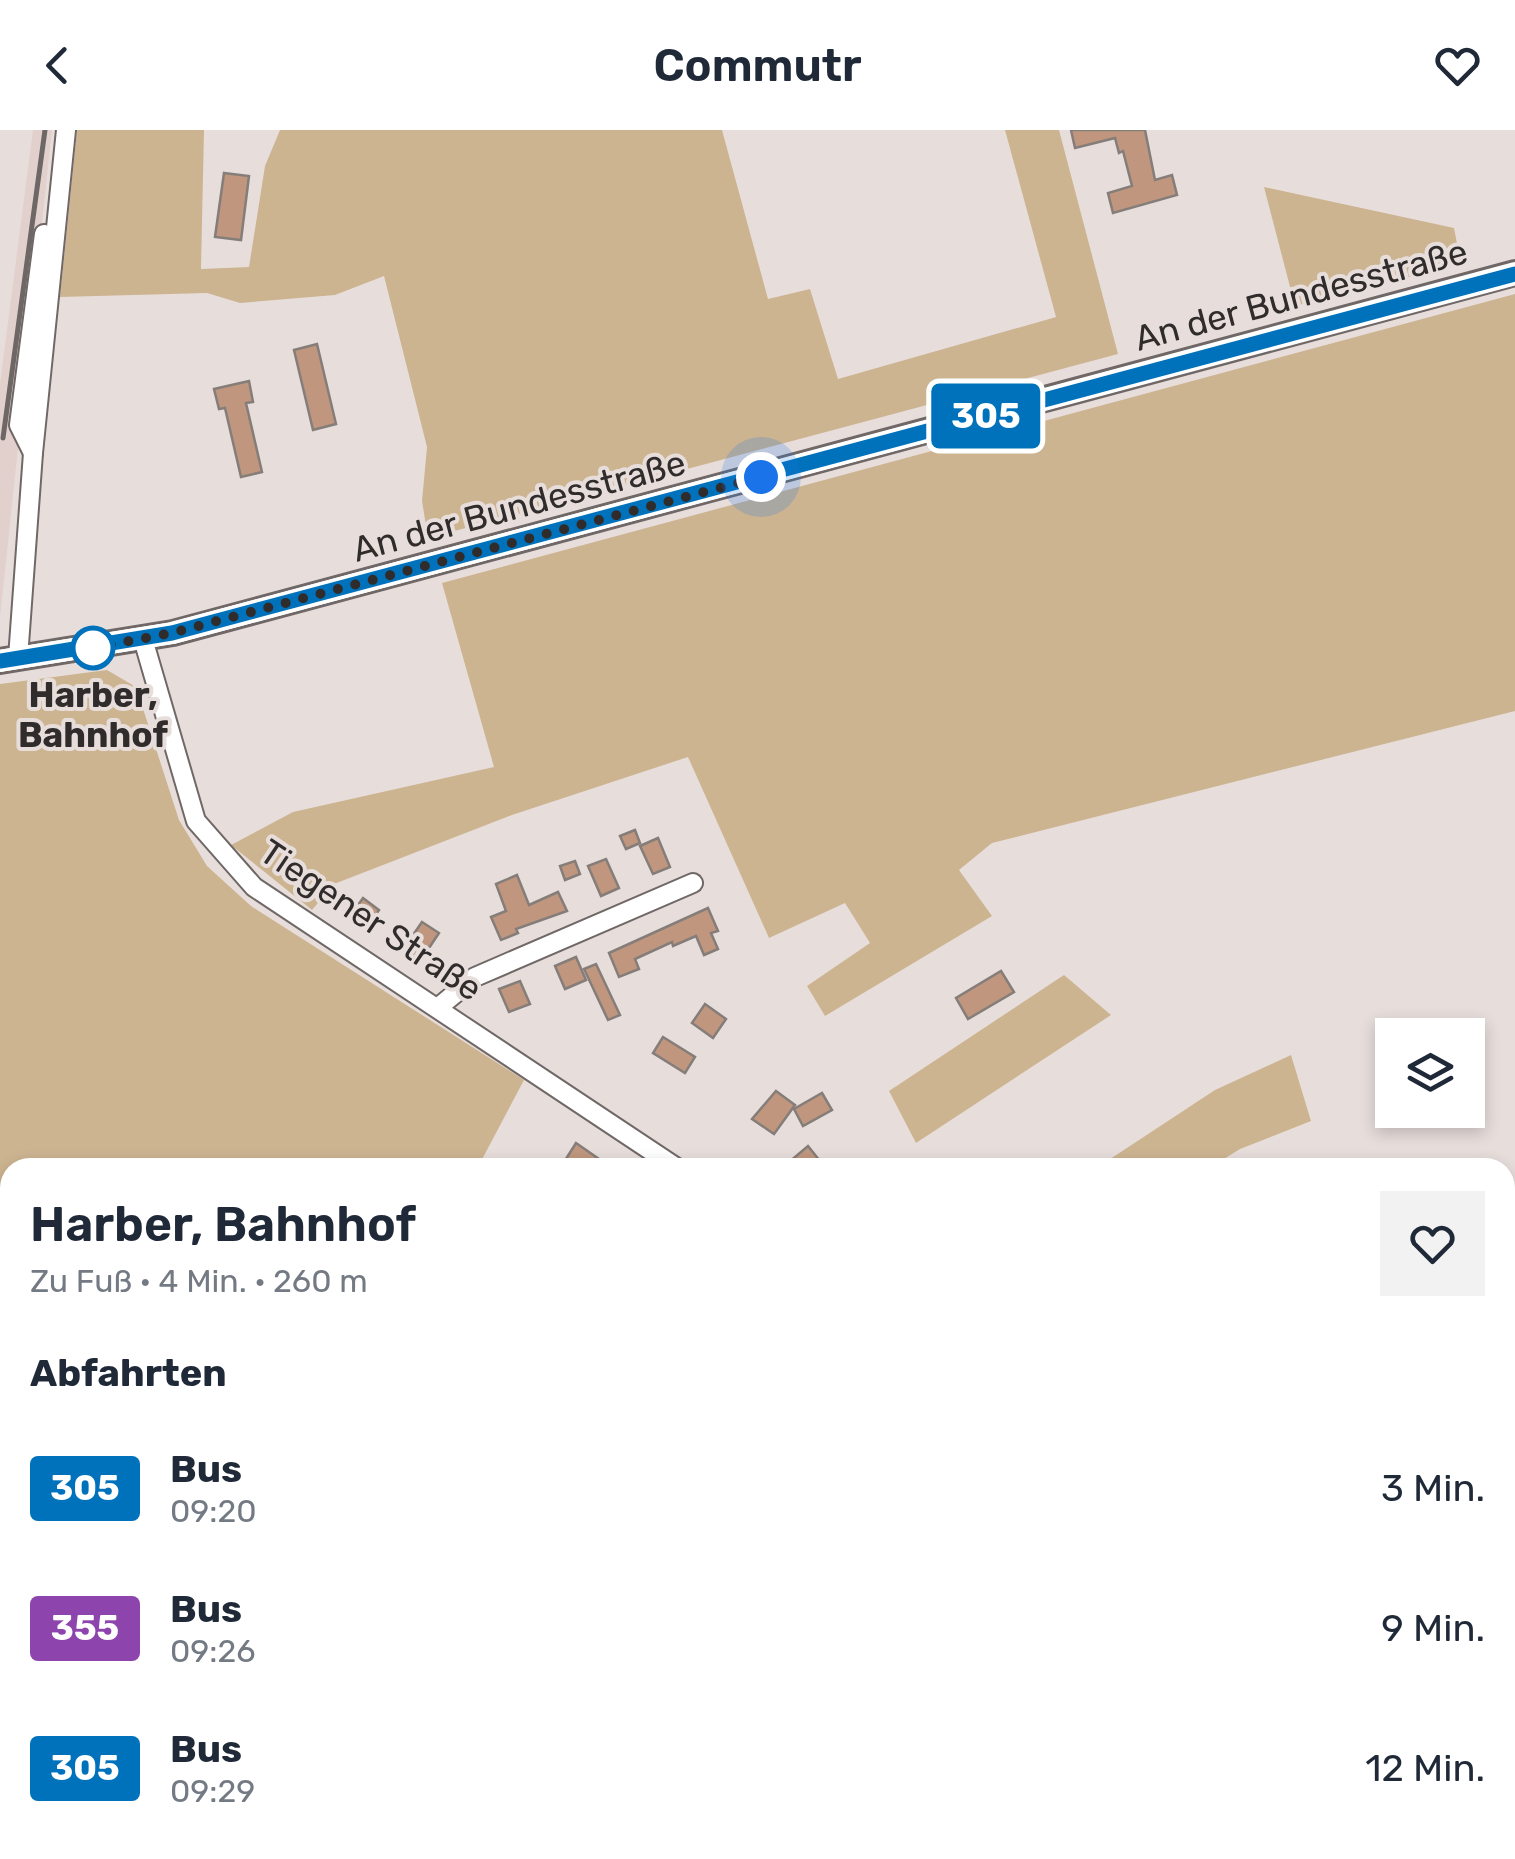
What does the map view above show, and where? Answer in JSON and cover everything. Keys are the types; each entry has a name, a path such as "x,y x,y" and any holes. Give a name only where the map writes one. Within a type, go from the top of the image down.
{"main road":[{"name":"An der Bundesstraße","path":"9,659 143,639 1515,274"}],"street":[{"path":"33,454 19,425 56,130"},
{"path":"9,659 66,130"},
{"name":"Tiegener Straße","path":"143,639 196,822 254,887 440,1006 662,1158"},
{"path":"440,1006 475,976 693,882"}],"shaded area":[{"path":"33,130 52,130 0,617 0,384"},
{"path":"77,130 204,130 201,269 249,267 265,166 280,130 722,130 768,299 810,289 838,379 1056,317 1005,130 1059,130 1118,354 428,538 422,501 427,447 384,276 335,295 240,303 207,293 60,297"},
{"path":"1264,187 1454,228 1461,264 1295,306"},
{"path":"1515,294 1515,711 992,843 959,870 992,916 825,1016 807,986 870,943 845,903 769,938 688,757 512,815 334,884 312,910 231,845 293,812 494,767 442,583"},
{"path":"107,670 136,687 179,820 207,866 251,906 524,1080 483,1158 0,1158 0,684"},
{"path":"1064,975 1111,1015 916,1143 889,1091"},
{"path":"1291,1055 1311,1121 1226,1158 1112,1158 1215,1090"}],"building":[{"path":"1071,130 1145,130 1155,180 1172,175 1177,195 1113,213 1108,193 1132,186 1123,151 1119,153 1115,138 1075,148"},
{"path":"224,173 249,176 241,240 215,237"},
{"path":"317,344 336,424 313,430 294,350"},
{"path":"249,381 253,402 246,403 262,472 241,477 225,408 219,409 214,389"},
{"path":"635,830 640,843 626,849 620,836"},
{"path":"658,838 670,867 653,874 640,846"},
{"path":"606,859 619,888 601,896 588,866"},
{"path":"575,861 580,874 565,880 560,866"},
{"path":"517,875 529,905 558,892 567,911 516,929 518,933 501,940 491,917 506,911 496,884"},
{"path":"363,898 379,910 370,924 353,912"},
{"path":"708,908 718,931 711,933 718,949 704,955 696,936 673,946 672,942 635,959 639,969 619,977 609,953"},
{"path":"422,922 439,933 421,960 404,948"},
{"path":"576,957 586,980 565,989 555,966"},
{"path":"596,964 620,1015 608,1020 584,969"},
{"path":"1001,971 1014,992 968,1019 956,998"},
{"path":"520,981 530,1004 509,1012 499,989"},
{"path":"705,1004 726,1019 713,1038 692,1023"},
{"path":"663,1037 695,1057 685,1073 653,1053"},
{"path":"776,1091 795,1105 774,1134 752,1119"},
{"path":"822,1093 832,1110 803,1126 794,1109"},
{"path":"576,1143 598,1158 567,1158"},
{"path":"808,1146 818,1158 794,1158"}],"railway":[{"path":"3,438 45,130"}],"bus line":[{"name":"305","path":"0,661 172,633 1515,274"}],"place":[{"name":"Harber, Bahnhof","path":"93,648"}],"route":[{"path":"93,648 172,633 327,594 761,477"}]}
